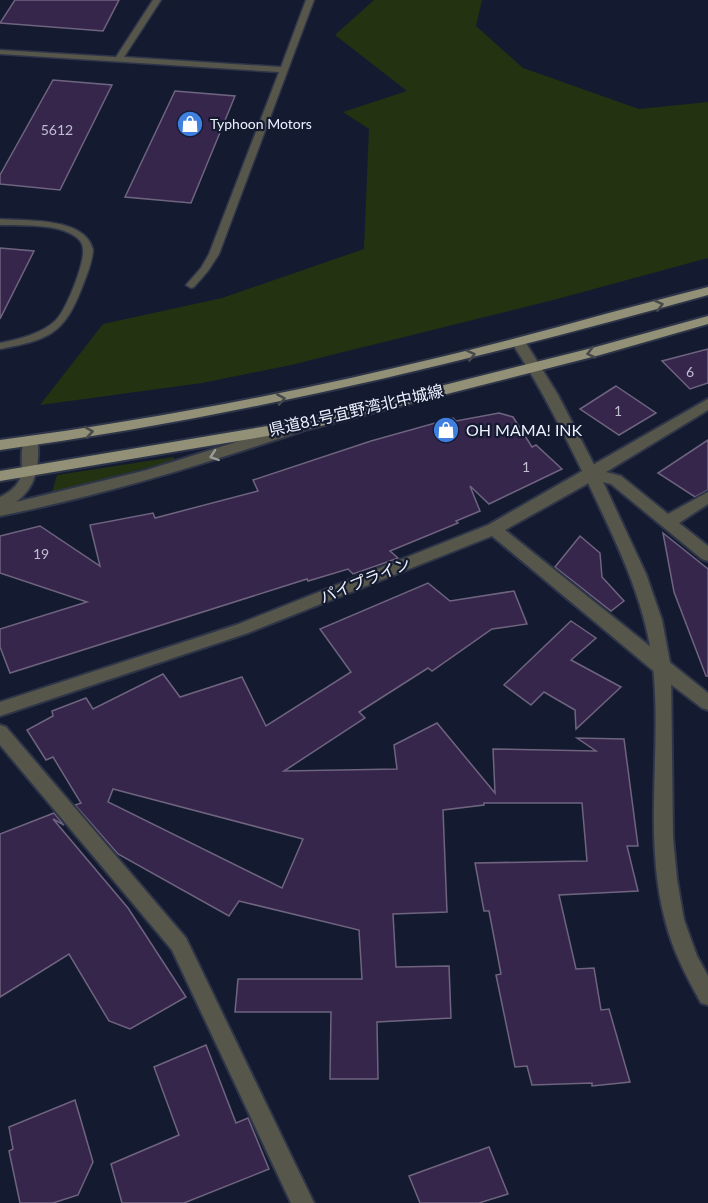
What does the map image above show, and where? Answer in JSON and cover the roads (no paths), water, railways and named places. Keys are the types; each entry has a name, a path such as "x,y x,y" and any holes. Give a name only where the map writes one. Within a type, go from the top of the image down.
{"main road":[{"name":"県道81号宜野湾北中城線","path":"0,445 293,396 519,343 708,291"},
{"name":"県道81号宜野湾北中城線","path":"0,476 309,424 535,367 708,320"}],"street":[{"path":"519,343 553,396 592,474 645,591 655,624 662,668 665,856 670,899 681,942 708,996"},
{"name":"パイプライン","path":"0,709 242,628 494,529 592,474 708,404"},
{"path":"0,511 51,501 180,467 309,424"},
{"path":"0,504 10,500 27,483 31,472 31,441"},
{"path":"592,474 616,480 708,555"},
{"path":"668,522 708,497"},
{"path":"494,529 662,668 708,703"},
{"path":"0,732 179,944 303,1203"}],"lane":[{"path":"119,59 157,0"},
{"path":"191,285 214,254 226,216 310,0"},
{"path":"0,52 284,70"},
{"path":"0,222 56,227 76,233 86,241 89,252 68,310 59,322 18,343 0,346"}],"place":[{"name":"Typhoon Motors","path":"190,124"},
{"name":"OH MAMA! INK","path":"446,430"}]}
